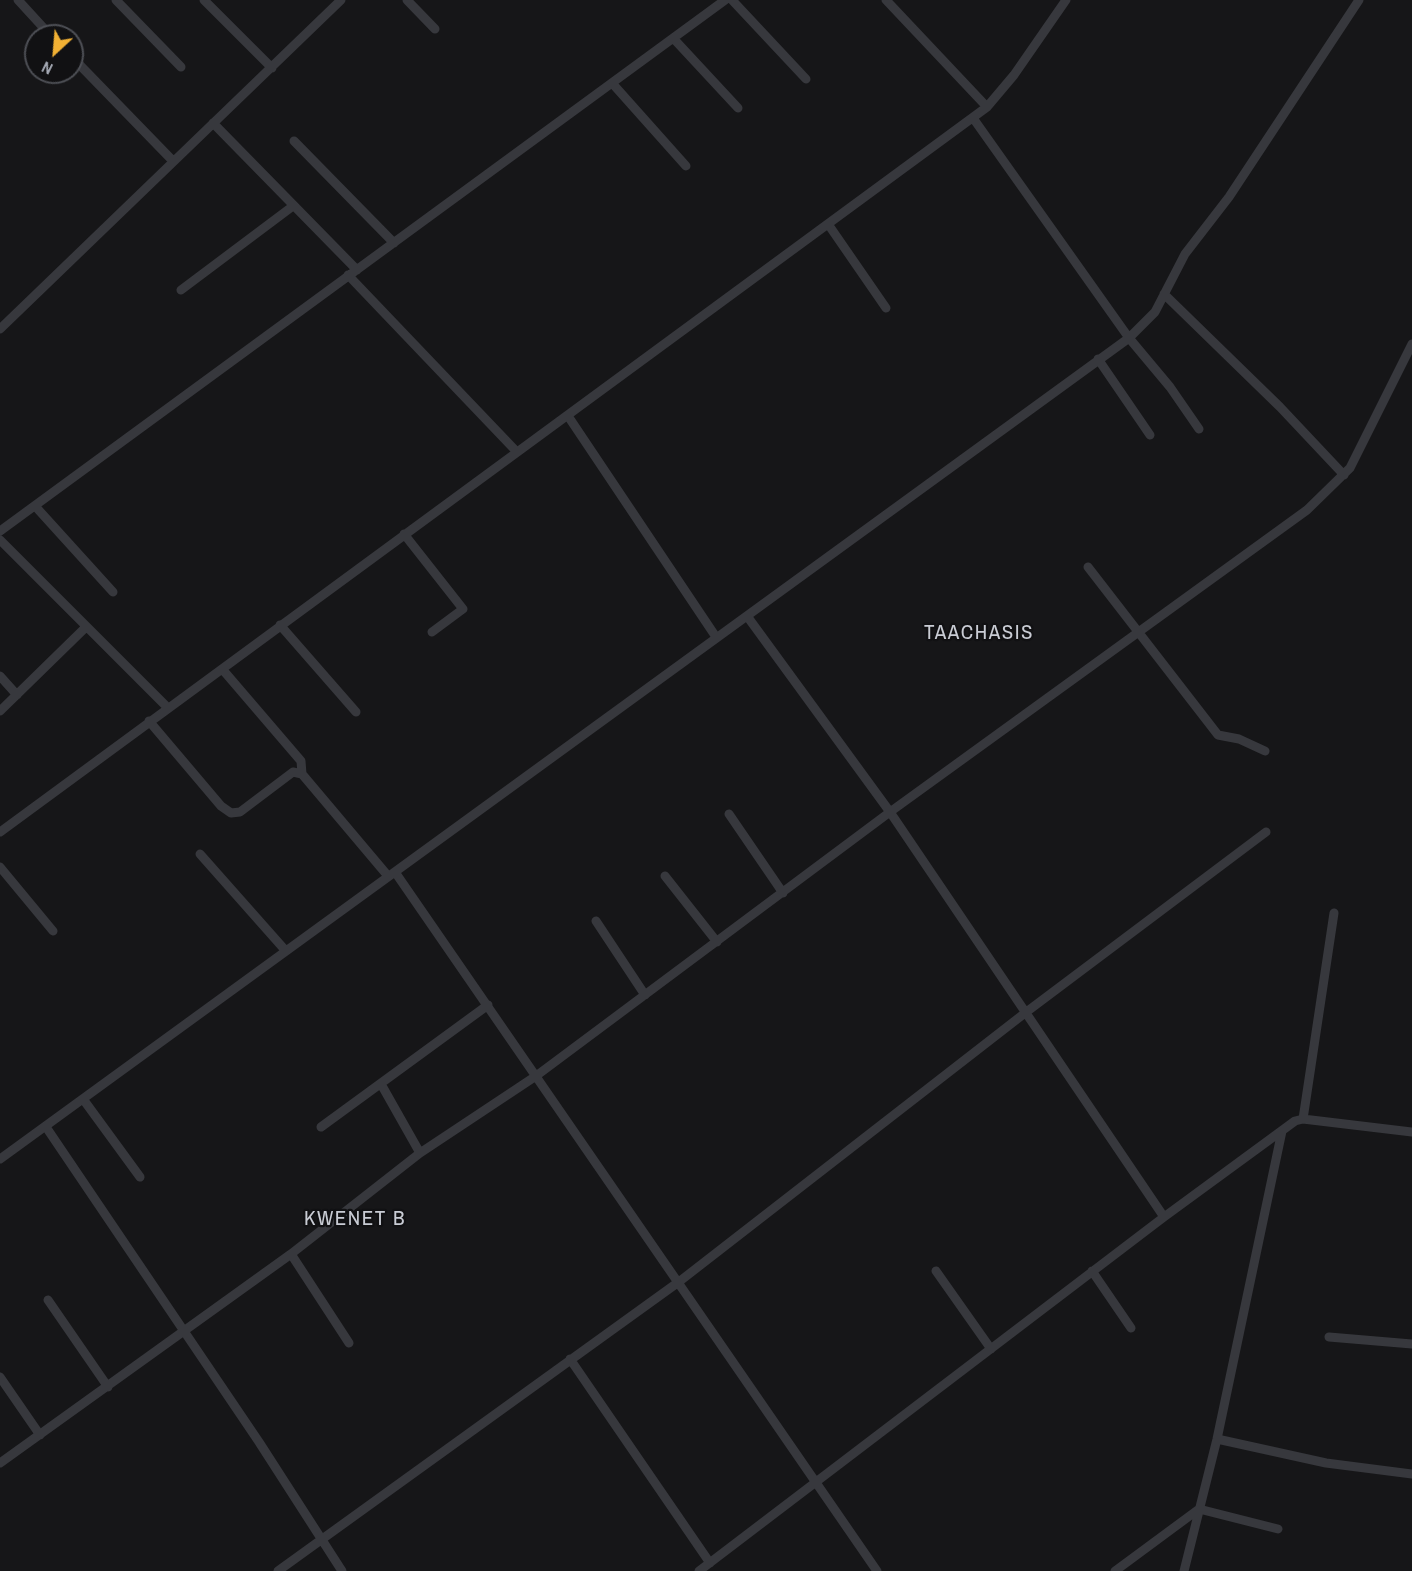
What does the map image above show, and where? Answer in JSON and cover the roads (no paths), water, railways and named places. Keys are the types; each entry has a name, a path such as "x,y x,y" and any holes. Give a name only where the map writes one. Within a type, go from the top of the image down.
{"street":[{"path":"18,0 40,24"},
{"path":"116,0 181,67"},
{"path":"204,0 272,68"},
{"path":"0,329 172,161 342,0"},
{"path":"407,0 435,29"},
{"path":"0,531 725,0"},
{"path":"732,0 806,79"},
{"path":"886,0 987,107"},
{"path":"0,832 167,707 223,670 280,625 516,451 568,416 973,118 987,107 1014,75 1066,0"},
{"path":"0,1160 285,950 1129,338 1149,320 1185,254 1229,197 1359,0"},
{"path":"673,38 738,108"},
{"path":"84,69 172,161"},
{"path":"612,83 686,166"},
{"path":"973,118 1129,338 1170,387 1199,429"},
{"path":"213,123 357,270"},
{"path":"294,141 394,243"},
{"path":"181,290 294,206"},
{"path":"828,224 886,308"},
{"path":"348,276 516,451"},
{"path":"1164,294 1280,407 1344,475"},
{"path":"0,1463 291,1254 420,1153 536,1076 890,812 1307,510 1344,475 1378,416 1412,344"},
{"path":"1098,360 1150,435"},
{"path":"568,416 716,637"},
{"path":"35,506 113,592"},
{"path":"404,534 463,609 432,632"},
{"path":"0,540 167,707"},
{"path":"1088,567 1136,632 1218,735 1239,739 1265,751"},
{"path":"747,616 890,812 1164,1217"},
{"path":"280,625 356,712"},
{"path":"0,711 86,627"},
{"path":"223,670 301,761 302,774"},
{"path":"0,676 17,694"},
{"path":"149,721 221,806 231,813 240,812 293,771 302,774 392,874 488,1005 680,1281 877,1571"},
{"path":"729,814 783,893"},
{"path":"278,1571 680,1281 1025,1013 1266,832"},
{"path":"201,854 285,950"},
{"path":"0,867 53,931"},
{"path":"665,876 717,942"},
{"path":"1303,1119 1334,912"},
{"path":"596,921 645,995"},
{"path":"321,1127 488,1005"},
{"path":"381,1084 420,1153"},
{"path":"83,1099 140,1177"},
{"path":"570,1359 705,1568 1092,1271 1282,1131 1303,1119 1412,1132"},
{"path":"46,1127 184,1330 342,1571"},
{"path":"1184,1571 1217,1439 1282,1131"},
{"path":"291,1254 349,1343"},
{"path":"936,1271 991,1349"},
{"path":"1092,1271 1131,1328"},
{"path":"48,1300 108,1387"},
{"path":"1329,1337 1412,1344"},
{"path":"0,1377 40,1435"},
{"path":"1217,1439 1326,1463 1412,1474"},
{"path":"1199,1509 1278,1529"},
{"path":"1115,1571 1199,1509"}],"district":[{"name":"TAACHASIS","path":"979,633"},
{"name":"KWENET B","path":"355,1219"}]}
